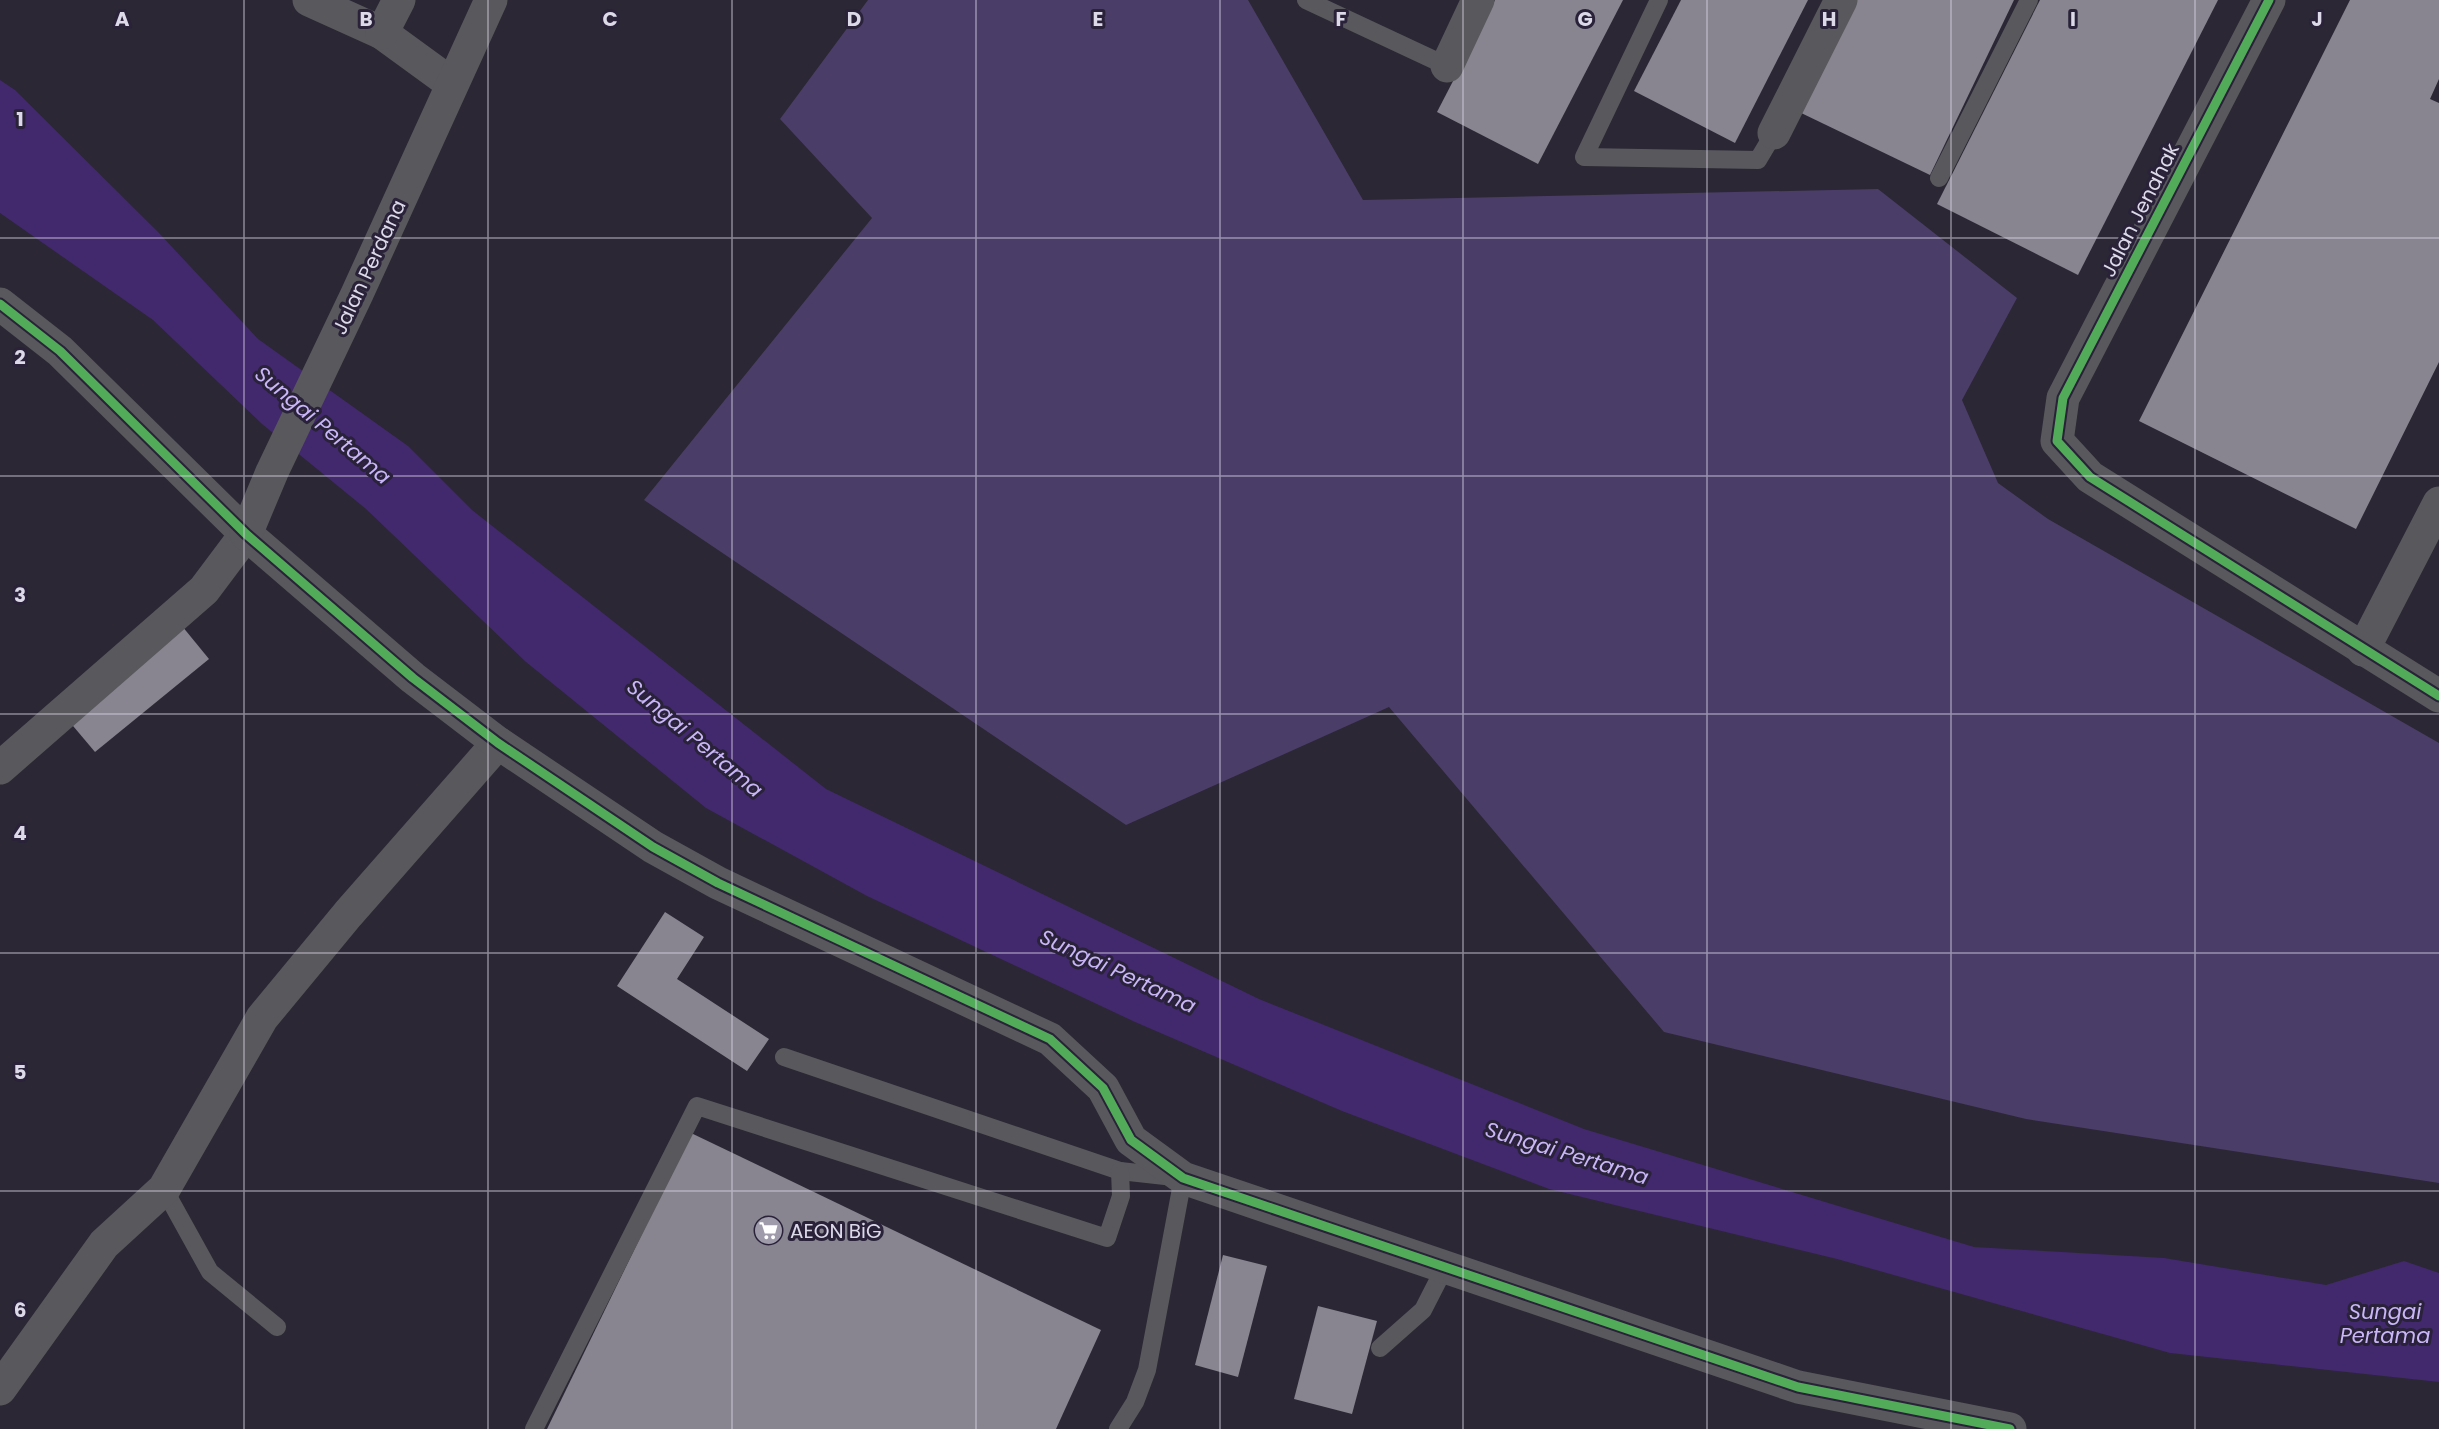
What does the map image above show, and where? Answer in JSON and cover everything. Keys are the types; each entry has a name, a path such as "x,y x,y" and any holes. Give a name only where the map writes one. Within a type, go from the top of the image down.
{"street":[{"path":"309,0 382,33 452,84"},
{"path":"382,33 399,0"},
{"name":"Jalan Perdana","path":"0,768 204,590 246,534 272,472 357,294 491,0"},
{"path":"1447,66 1478,0"},
{"path":"1774,133 1841,0"},
{"name":"Jalan Jenahak","path":"2269,0 2063,398 2057,441 2090,477 2364,650"},
{"path":"0,304 60,351 246,534 413,678 498,743 653,847 718,883 1050,1039 1102,1088 1131,1140 1183,1178 1798,1387 2010,1429"},
{"path":"2439,503 2431,540 2364,650 2439,696"},
{"path":"0,1389 104,1244 164,1189 262,1018 348,914 498,743"}],"lane":[{"path":"1306,0 1447,66"},
{"path":"1659,0 1584,157 1758,160 1774,133"},
{"path":"1939,178 2029,0"},
{"path":"783,1057 1120,1171 1183,1178 1147,1370 1135,1402 1119,1429"},
{"path":"534,1429 697,1106 1107,1238 1121,1196 1120,1171"},
{"path":"164,1189 210,1272 277,1327"},
{"path":"1380,1348 1423,1310 1445,1266"}],"shaded area":[{"path":"868,0 1248,0 1363,200 1878,189 2017,298 1962,400 1998,483 2048,519 2439,743 2439,1183 2026,1119 1664,1032 1389,707 1126,825 644,500 872,218 780,119"}],"water":[{"name":"Sungai Pertama","path":"0,80 15,90 159,233 258,339 408,446 472,510 826,789 1259,999 1584,1129 1974,1247 2164,1258 2326,1285 2404,1261 2439,1273 2439,1382 2170,1353 1837,1259 1549,1189 1342,1111 1135,1022 867,896 706,808 526,662 366,509 262,424 153,320 0,213"}],"building":[{"path":"1495,0 1623,0 1538,164 1437,112"},
{"path":"1681,0 1808,0 1735,143 1634,91"},
{"path":"1851,0 2014,0 1930,175 1797,111"},
{"path":"2040,0 2218,0 2078,275 1937,204"},
{"path":"2350,0 2439,0 2439,79 2430,99 2439,103 2439,362 2356,529 2139,421"},
{"path":"182,626 209,659 95,752 68,720"},
{"path":"665,912 704,937 677,979 769,1039 747,1071 617,986"},
{"name":"AEON BiG","path":"691,1133 1101,1330 1056,1429 547,1429"},
{"path":"1223,1255 1267,1266 1238,1377 1195,1365"},
{"path":"1318,1306 1377,1321 1352,1414 1294,1399"}],"cycle path":[{"path":"2269,0 2063,398 2057,441 2090,477 2439,696"},
{"path":"0,304 60,351 246,534 413,678 498,743 653,847 718,883 1050,1039 1103,1088 1131,1140 1183,1178 1798,1387 2010,1429"}],"place":[{"name":"AEON BiG","path":"769,1231"}]}
